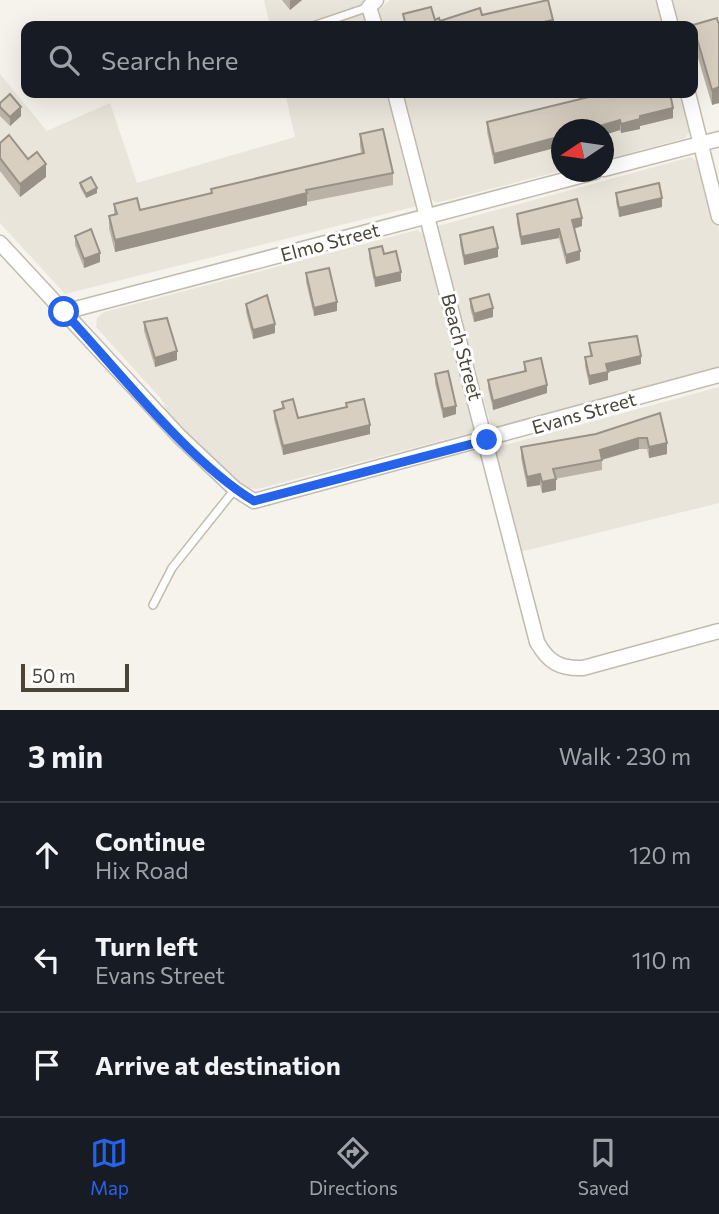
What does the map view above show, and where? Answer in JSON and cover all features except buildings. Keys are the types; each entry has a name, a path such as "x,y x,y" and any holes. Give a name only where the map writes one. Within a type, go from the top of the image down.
{"street":[{"path":"664,0 669,21"},
{"name":"Beach Street","path":"396,98 487,440 537,642 544,656 569,669 583,668 719,631"},
{"path":"689,98 719,217"},
{"path":"614,166 719,139"},
{"name":"Elmo Street","path":"64,312 557,182"},
{"path":"3,249 179,436 235,489"},
{"name":"Evans Street","path":"235,489 254,501 719,375"}],"lane":[{"path":"326,21 372,4"},
{"path":"153,605 172,568 235,489"}],"shaded area":[{"path":"264,0 363,0 360,9 366,21 269,21"},
{"path":"390,0 658,0 664,21 382,21 379,9"},
{"path":"668,0 719,0 719,19 698,24 698,21 674,21"},
{"path":"0,74 47,131 110,103 137,183 295,137 286,98 388,98 417,206 65,294 0,223"},
{"path":"401,98 683,98 691,130 685,138 614,157 614,119 551,119 551,174 436,203 427,196"},
{"path":"691,157 702,166 719,231 719,368 494,428 491,426 437,233 438,226 599,182 614,182 614,178"},
{"path":"417,230 425,235 476,430 474,432 258,489 247,488 232,482 168,417 163,401 96,327 97,318 104,312"},
{"path":"719,387 719,503 520,552 494,448"}],"route":[{"path":"64,312 179,436 235,489 254,501 487,440"}]}
